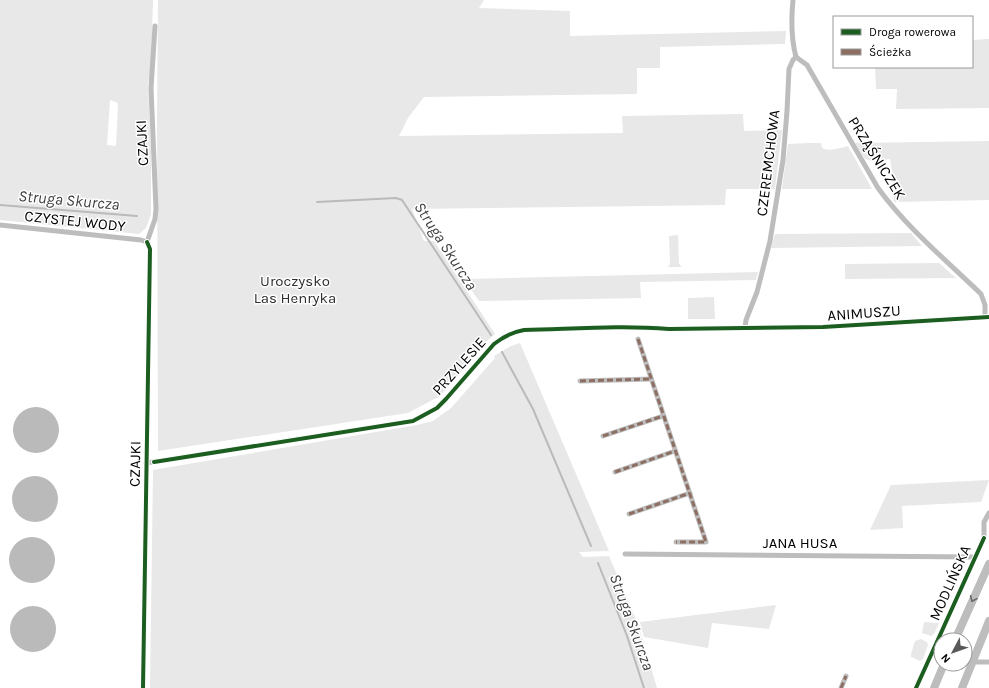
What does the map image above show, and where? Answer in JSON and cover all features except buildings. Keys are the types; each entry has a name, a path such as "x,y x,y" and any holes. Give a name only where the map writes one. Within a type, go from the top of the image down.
{"main road":[{"name":"MODLIŃSKA","path":"959,632 989,564"},
{"path":"973,660 989,621"},
{"path":"934,688 941,672"},
{"path":"962,688 968,672"}],"street":[{"path":"793,0 792,42 796,57"},
{"name":"CZAJKI","path":"143,688 150,249 146,242 155,219 156,209 151,88 155,26"},
{"name":"PRZĄŚNICZEK","path":"796,57 807,65 887,201 981,294 987,317"},
{"name":"CZEREMCHOWA","path":"745,328 746,320 757,292 770,241 783,153 789,69 796,57"},
{"name":"CZYSTEJ WODY","path":"0,225 141,240 146,242"},
{"name":"ANIMUSZU","path":"745,328 823,327 987,317"},
{"name":"PRZYLESIE","path":"146,463 413,421 437,408 494,344 514,332 524,330 614,328 745,328"},
{"path":"638,339 706,542 676,542"},
{"path":"580,381 652,379"},
{"path":"603,436 664,416"},
{"path":"615,472 675,451"},
{"path":"629,514 690,493"},
{"name":"MODLIŃSKA","path":"984,538 984,522 989,513"},
{"path":"986,519 989,525"},
{"name":"MODLIŃSKA","path":"916,688 974,557 984,538 989,534"},
{"name":"JANA HUSA","path":"625,554 974,557"},
{"path":"973,662 989,662"},
{"path":"841,688 846,676"}],"green space":[{"path":"0,0 153,0 151,66 148,84 151,152 151,214 146,228 139,234 0,220","holes":["110,100 118,103 116,146 107,145"]},
{"name":"Uroczysko Las Henryka","path":"158,0 484,0 479,8 570,11 570,36 786,31 785,44 660,47 660,68 637,68 637,94 424,97 408,118 399,136 623,133 622,116 743,114 744,131 782,130 775,189 726,189 725,205 412,209 424,241 434,241 495,334 480,347 472,359 440,396 408,413 158,451"},
{"path":"989,39 989,108 896,109 897,89 876,89 875,68 973,68 973,40"},
{"path":"989,141 989,200 894,202 894,183 890,159 872,161 865,159 855,143"},
{"path":"821,143 822,148 828,150 848,146 872,189 782,189 788,144"},
{"path":"911,233 922,246 771,248 775,234"},
{"path":"678,235 679,264 682,267 668,267 670,264 669,236"},
{"path":"939,263 956,278 845,279 845,264"},
{"path":"758,272 756,280 640,282 641,298 479,301 465,279"},
{"path":"714,297 715,319 688,319 688,298"},
{"path":"520,343 609,551 579,552 583,557 609,556 638,624 657,688 150,688 153,470 433,421 451,408 495,358 494,356 511,346"},
{"path":"989,480 981,502 902,506 903,528 870,530 891,485"},
{"path":"776,605 769,629 712,623 708,648 644,637 640,622"},
{"path":"924,622 939,623 935,632 933,632 931,636 922,633"},
{"path":"921,639 927,642 928,645 923,659 920,661 911,657 911,654 915,641"}],"shaded area":[{"path":"41,407 45,408 55,417 58,421 58,439 49,449 41,453 31,453 23,449 14,439 13,425 17,417 27,408"},
{"path":"40,476 44,477 54,486 57,490 57,508 48,518 40,522 30,522 22,518 13,508 12,494 16,486 26,477"},
{"path":"37,537 41,538 51,547 54,551 54,569 45,579 37,583 27,583 19,579 10,569 9,555 13,547 23,538"},
{"path":"38,606 42,607 52,616 55,620 55,638 46,648 38,652 28,652 20,648 11,638 10,624 14,616 24,607"}],"waterway":[{"name":"Struga Skurcza","path":"317,202 396,198 402,200 491,335"},
{"name":"Struga Skurcza","path":"0,205 137,216"},
{"name":"Struga Skurcza","path":"502,352 533,409 591,546"},
{"name":"Struga Skurcza","path":"598,563 627,636 644,688"}],"marked path":[{"path":"638,339 706,542 676,542"},
{"path":"580,381 651,379"},
{"path":"603,436 663,416"},
{"path":"615,472 675,451"},
{"path":"629,514 690,493"},
{"path":"841,688 846,676"}],"cycle path":[{"path":"143,688 150,249 147,242"},
{"path":"154,462 413,421 437,408 494,344 508,335 524,330 615,327 669,329 823,327 989,317"},
{"path":"916,688 984,538"}]}
